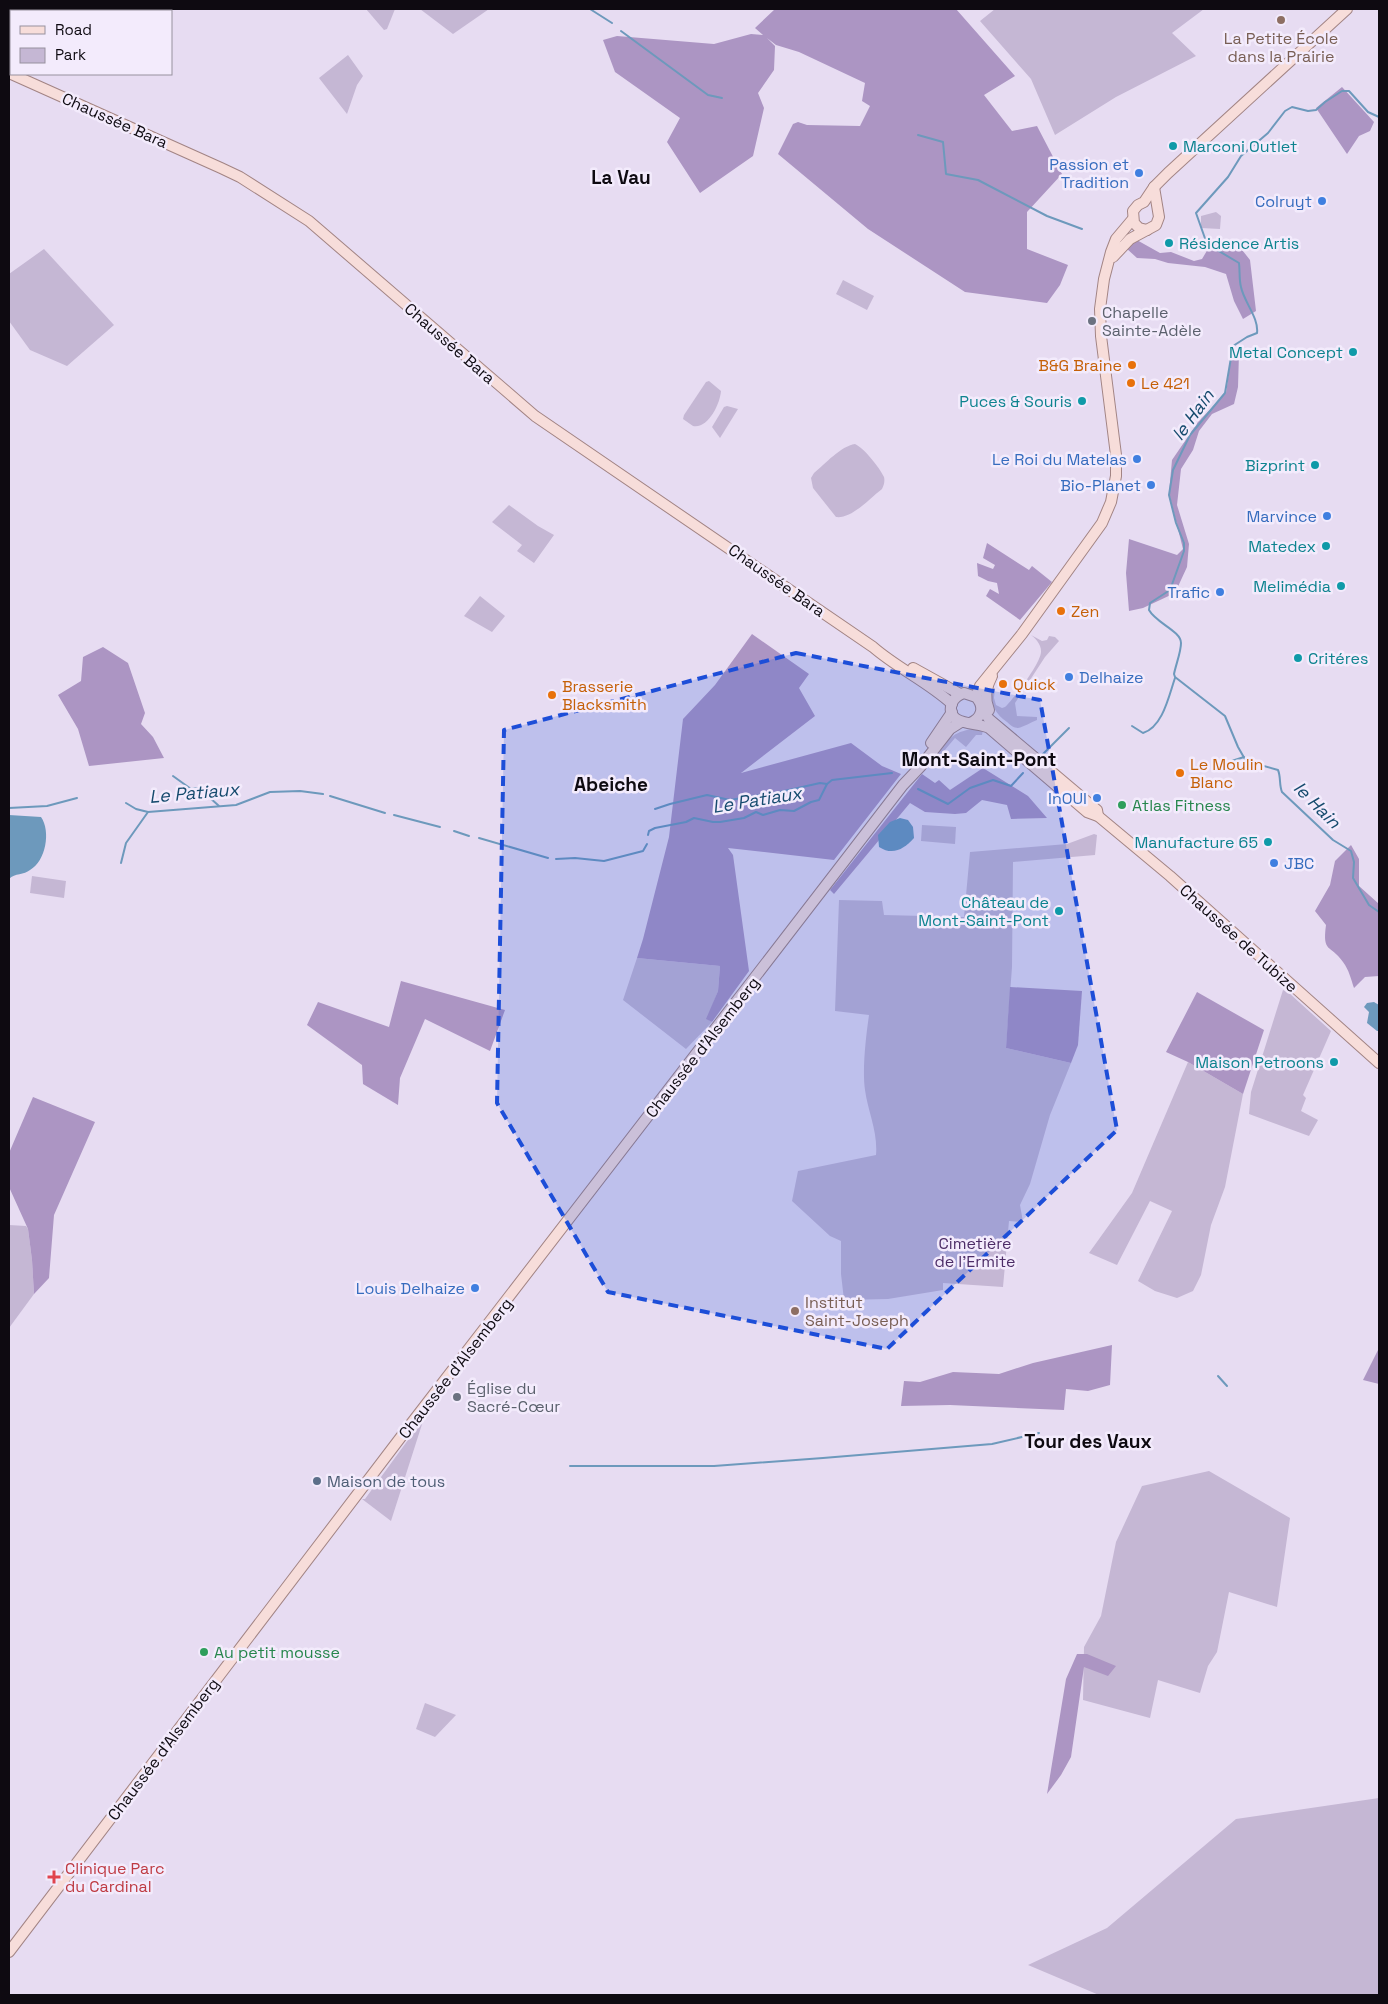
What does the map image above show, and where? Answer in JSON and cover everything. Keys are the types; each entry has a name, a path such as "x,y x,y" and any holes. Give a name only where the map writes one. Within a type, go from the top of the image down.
{"main road":[{"path":"968,695 980,686 1031,621 1102,523 1111,502 1116,476 1116,455 1099,315 1104,279 1116,239 1132,220 1135,208 1144,202 1154,187 1347,9"},
{"name":"Chaussée Bara","path":"13,75 228,171 293,210 332,240 535,416 942,695 965,723"},
{"path":"1154,187 1156,208"},
{"path":"1109,263 1123,245 1154,227 1158,221 1159,212 1150,203 1144,202"},
{"path":"1132,220 1139,228 1147,230"},
{"path":"968,695 1021,626 1038,609"},
{"name":"Chaussée Bara","path":"873,647 886,651 968,695"},
{"name":"Chaussée de Tubize","path":"996,666 987,688 988,706 992,716 1009,734"},
{"name":"Chaussée de Tubize","path":"968,695 989,719 1009,734 1096,810 1098,816"},
{"name":"Chaussée d'Alsemberg","path":"903,785 952,708 968,695"},
{"name":"Chaussée d'Alsemberg","path":"9,1952 407,1429 903,785 921,766 950,729 978,718 982,709"},
{"name":"Chaussée de Tubize","path":"965,723 983,725 989,728 1087,812 1098,816 1170,876 1379,1063"}],"highlighted area":[{"path":"796,653 1040,700 1117,1130 887,1349 608,1292 497,1103 504,730"}],"green space":[{"path":"366,9 395,9 387,29 384,30"},
{"path":"420,9 489,9 453,34"},
{"path":"995,9 1204,9 1172,33 1196,56 1116,97 1055,135 1031,79 980,21"},
{"path":"348,55 363,76 357,85 347,114 319,78"},
{"path":"1216,212 1221,216 1220,229 1201,228 1201,216"},
{"path":"44,249 114,325 67,366 30,350 9,321 9,274"},
{"path":"843,280 874,296 867,310 836,294"},
{"path":"709,381 721,391 716,409 704,424 693,426 683,419 684,415 706,382"},
{"path":"724,407 738,409 720,438 712,427"},
{"path":"855,444 867,454 879,469 884,477 884,484 882,489 860,507 848,515 836,517 813,488 811,478 814,473 844,448"},
{"path":"509,505 554,535 534,563 517,551 522,545 492,522"},
{"path":"480,596 505,616 492,632 464,616"},
{"path":"1031,635 1042,641 1047,640 1049,636 1055,637 1059,641 1045,657 1015,703 1017,716 1037,717 1037,720 1017,728 1009,724 996,712 992,699 992,688 995,688 994,698 996,705 1002,708 1021,688 1037,663 1041,651 1040,646"},
{"path":"973,729 983,730 982,735 976,735 966,747 955,738 944,751 947,754 943,759 936,755 955,734"},
{"path":"922,825 956,827 955,844 921,841"},
{"name":"Cimetière de l'Ermite","path":"1094,834 1097,835 1095,855 1013,862 1012,967 1006,1048 1071,1063 1050,1115 1030,1184 1020,1205 1023,1222 1009,1221 1003,1287 943,1283 943,1290 888,1299 844,1300 841,1274 841,1241 830,1236 792,1201 798,1171 876,1155 876,1138 864,1082 869,1015 835,1011 839,900 882,901 884,915 964,917 970,852 1067,844"},
{"path":"32,876 66,881 64,898 30,893"},
{"path":"637,958 720,966 718,991 707,1019 712,1022 686,1049 623,1000"},
{"path":"1283,990 1289,993 1331,1031 1303,1095 1306,1098 1301,1111 1318,1120 1309,1136 1249,1114 1251,1092"},
{"path":"1188,1062 1243,1094 1225,1187 1211,1225 1201,1275 1193,1291 1177,1298 1155,1291 1138,1281 1172,1211 1150,1201 1117,1265 1089,1253 1132,1193"},
{"path":"9,1225 26,1226 28,1229 34,1294 9,1328"},
{"path":"424,1418 391,1521 362,1499 365,1499"},
{"path":"1209,1471 1290,1518 1277,1607 1229,1592 1217,1652 1208,1666 1200,1693 1158,1680 1150,1718 1083,1700 1084,1647 1101,1616 1116,1542 1142,1486"},
{"path":"425,1703 456,1715 435,1737 416,1729"},
{"path":"1379,1798 1379,1995 1099,1995 1028,1965 1107,1928 1236,1819"}],"shaded area":[{"path":"775,9 956,9 1015,76 984,95 1012,131 1037,126 1062,174 1027,212 1027,249 1068,265 1060,285 1047,303 965,292 868,229 778,154 793,124 798,122 807,125 860,126 870,106 862,101 865,83 799,52 776,45 767,38 775,46 774,70 758,93 764,108 753,156 700,193 667,142 680,118 615,72 603,40 617,36 714,44 751,34 763,35 755,28"},
{"path":"1342,87 1374,122 1370,131 1359,136 1347,154 1316,108"},
{"path":"1135,239 1160,253 1171,252 1194,261 1202,259 1214,239 1235,241 1250,260 1256,311 1243,319 1234,301 1226,274 1205,267 1137,258 1126,248"},
{"path":"1232,351 1239,353 1238,387 1234,404 1212,414 1199,431 1193,450 1181,469 1177,505 1189,544 1187,567 1175,593 1143,608 1129,611 1126,573 1129,539 1177,555 1183,549 1169,493 1172,460 1198,422 1226,393"},
{"path":"987,543 1029,570 1032,566 1052,582 1020,620 986,596 990,589 999,594 997,583 978,576 977,563 993,569 995,565 983,558"},
{"path":"752,634 809,674 799,688 815,716 741,773 851,743 882,766 901,774 834,860 728,848 733,855 749,971 712,1022 706,1019 718,991 720,966 637,958 669,837 683,719 715,685"},
{"path":"103,647 128,663 145,713 141,724 153,737 164,758 89,766 78,729 58,695 81,681 83,657"},
{"path":"983,768 1028,796 1047,818 1011,819 1007,805 982,800 966,813 955,814 925,812 910,803 834,894 830,890 922,774 935,783 939,780 950,790"},
{"path":"1351,845 1359,859 1359,886 1379,904 1379,976 1365,977 1354,988 1345,965 1339,956 1326,945 1326,925 1315,911 1330,885 1335,861"},
{"path":"401,981 505,1010 490,1051 425,1019 400,1078 398,1105 363,1084 362,1065 307,1025 318,1002 389,1027"},
{"path":"1010,987 1082,991 1078,1045 1071,1063 1006,1048"},
{"path":"1197,992 1264,1030 1243,1094 1188,1062 1166,1052"},
{"path":"33,1097 95,1122 54,1215 49,1278 34,1294 28,1229 9,1187 9,1153"},
{"path":"1112,1345 1110,1385 1088,1391 1066,1389 1064,1410 950,1405 901,1406 904,1381 920,1382 953,1372 999,1374 1033,1363"},
{"path":"1379,1348 1379,1384 1363,1380"},
{"path":"1077,1654 1087,1654 1116,1666 1108,1676 1084,1667 1071,1757 1047,1794 1066,1679"}],"water":[{"path":"9,815 41,817 46,830 46,838 43,853 35,866 28,872 9,879"},
{"path":"900,818 908,820 913,827 914,838 898,850 889,851 879,847 878,835 890,822"},
{"path":"1374,1002 1379,1005 1379,1031 1367,1023 1369,1012 1364,1007 1367,1003"}],"waterway":[{"path":"590,9 612,23"},
{"path":"621,31 708,95 722,98"},
{"name":"le Hain","path":"1379,117 1368,112 1349,91 1342,91 1316,110 1308,111 1292,107 1285,111 1268,133 1241,156 1228,177 1196,213 1207,244 1239,263 1241,287 1254,316 1257,333 1233,346 1225,393 1190,435 1173,470 1169,495 1176,523 1184,543 1184,551 1170,590 1150,603 1149,610 1152,615 1173,631 1180,639 1181,647 1174,674 1175,677 1225,716 1246,761 1278,770 1282,792 1333,840 1351,851 1354,862 1353,878 1369,905 1379,912"},
{"path":"918,135 943,142 946,174 978,180 1047,216 1082,229"},
{"name":"Le Patiaux","path":"1132,726 1143,733 1150,730 1156,724 1168,701 1175,678"},
{"name":"Le Patiaux","path":"1043,754 1069,728"},
{"path":"1213,767 1244,757"},
{"name":"Le Patiaux","path":"648,835 649,831 655,828 686,822 694,818 720,822 744,818 756,812 763,815 780,810 794,811 819,800 827,784 832,780 892,773"},
{"name":"Le Patiaux","path":"918,789 948,804 970,788 993,780 1011,786 1023,773"},
{"path":"173,776 191,789 199,788 219,806"},
{"path":"655,809 707,795 730,800 820,783 827,784"},
{"name":"Le Patiaux","path":"126,803 136,809 148,812 236,805 270,792 300,791 323,794"},
{"name":"Le Patiaux","path":"330,796 385,813"},
{"name":"Le Patiaux","path":"9,808 47,806 77,798"},
{"path":"121,863 126,843 148,812"},
{"name":"Le Patiaux","path":"394,815 440,827"},
{"name":"Le Patiaux","path":"454,831 469,836"},
{"name":"Le Patiaux","path":"479,838 548,858"},
{"name":"Le Patiaux","path":"556,859 575,858 604,861 643,851 647,844"},
{"path":"1218,1376 1227,1386"},
{"path":"570,1466 714,1466 992,1444 1039,1433"}],"place":[{"name":"La Petite École dans la Prairie","path":"1281,20"},
{"name":"Marconi Outlet","path":"1173,146"},
{"name":"Passion et Tradition","path":"1139,173"},
{"name":"Colruyt","path":"1322,201"},
{"name":"Résidence Artis","path":"1169,243"},
{"name":"Chapelle Sainte-Adèle","path":"1092,321"},
{"name":"Metal Concept","path":"1353,352"},
{"name":"B&G Braine","path":"1132,365"},
{"name":"Le 421","path":"1131,383"},
{"name":"Puces & Souris","path":"1082,401"},
{"name":"Le Roi du Matelas","path":"1137,459"},
{"name":"Bizprint","path":"1315,465"},
{"name":"Bio-Planet","path":"1151,485"},
{"name":"Marvince","path":"1327,516"},
{"name":"Matedex","path":"1326,546"},
{"name":"Melimédia","path":"1341,586"},
{"name":"Trafic","path":"1220,592"},
{"name":"Zen","path":"1061,611"},
{"name":"Critéres","path":"1298,658"},
{"name":"Delhaize","path":"1069,677"},
{"name":"Quick","path":"1003,684"},
{"name":"Brasserie Blacksmith","path":"552,695"},
{"name":"Le Moulin Blanc","path":"1180,773"},
{"name":"InOUI","path":"1097,798"},
{"name":"Atlas Fitness","path":"1122,805"},
{"name":"Manufacture 65","path":"1268,842"},
{"name":"JBC","path":"1274,863"},
{"name":"Château de Mont-Saint-Pont","path":"1059,911"},
{"name":"Maison Petroons","path":"1334,1062"},
{"name":"Louis Delhaize","path":"475,1288"},
{"name":"Institut Saint-Joseph","path":"795,1311"},
{"name":"Église du Sacré-Cœur","path":"457,1397"},
{"name":"Maison de tous","path":"317,1481"},
{"name":"Au petit mousse","path":"204,1652"},
{"name":"Clinique Parc du Cardinal","path":"54,1877"}],"district":[{"name":"La Vau","path":"621,177"},
{"name":"Mont-Saint-Pont","path":"979,759"},
{"name":"Abeiche","path":"611,784"},
{"name":"Tour des Vaux","path":"1088,1441"}]}
